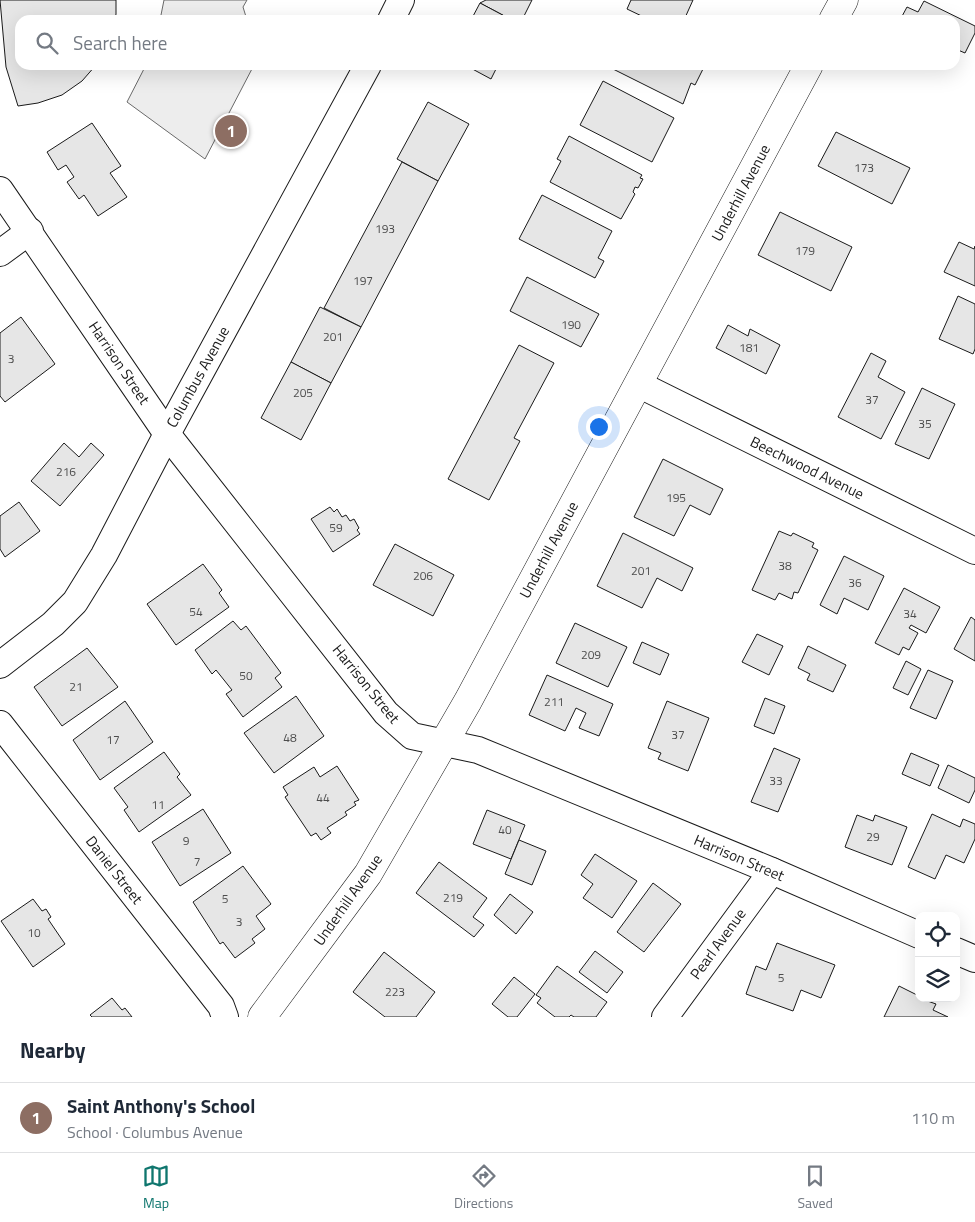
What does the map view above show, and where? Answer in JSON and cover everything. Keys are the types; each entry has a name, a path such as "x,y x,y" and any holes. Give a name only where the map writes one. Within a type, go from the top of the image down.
{"street":[{"path":"394,15 402,0"},
{"path":"836,15 844,0"},
{"name":"Columbus Avenue","path":"0,665 54,624 74,602 104,555 365,70"},
{"name":"Underhill Avenue","path":"262,1017 368,874 445,743 806,70"},
{"name":"Harrison Street","path":"0,190 168,434 386,713 412,736 478,750 772,871 915,933"},
{"path":"0,253 30,231"},
{"name":"Beechwood Avenue","path":"638,384 975,551"},
{"name":"Daniel Street","path":"0,724 221,1006 225,1017"},
{"name":"Pearl Avenue","path":"665,1017 772,871"},
{"path":"960,953 975,959"}],"shaded area":[{"path":"164,0 247,0 243,7 245,15 161,15"},
{"path":"143,70 251,70 205,159 127,102"}],"building":[{"path":"0,0 116,0 116,15 15,15 15,70 92,70 82,81 62,95 38,103 18,106 6,67"},
{"path":"486,0 532,0 524,15 503,15 480,3"},
{"path":"631,0 693,0 686,15 640,15 627,9"},
{"path":"924,1 953,15 903,15 907,7 918,12"},
{"path":"480,3 503,15 474,15"},
{"path":"960,19 975,26 975,33 965,53 960,51"},
{"path":"474,70 496,70 491,79"},
{"path":"615,70 702,70 695,85 691,83 683,104"},
{"path":"603,81 674,118 652,162 580,125"},
{"path":"428,102 469,124 438,181 397,159"},
{"path":"92,123 121,166 110,173 127,197 98,216 84,195 79,199 67,182 74,177 66,165 58,170 47,152"},
{"path":"836,132 910,168 892,204 818,166"},
{"path":"569,136 642,175 640,178 643,179 638,188 635,187 633,192 635,194 621,219 550,182 561,161 557,159"},
{"path":"402,162 438,181 361,327 324,308"},
{"path":"542,195 612,231 598,258 604,261 595,278 519,239"},
{"path":"780,212 852,247 831,291 758,255"},
{"path":"959,242 974,249 975,246 975,286 944,272"},
{"path":"527,277 599,314 581,347 510,311"},
{"path":"958,296 975,304 975,349 973,354 939,339"},
{"path":"320,307 361,327 331,383 291,362"},
{"path":"21,317 55,364 5,402 0,396 0,333"},
{"path":"728,325 748,336 750,329 780,345 766,374 716,348"},
{"path":"519,345 554,363 514,438 520,441 489,500 448,479"},
{"path":"871,353 886,361 878,377 905,392 881,439 838,417"},
{"path":"291,362 331,383 301,440 261,418"},
{"path":"922,388 955,404 929,459 895,444"},
{"path":"64,443 79,457 91,443 104,455 60,506 31,481"},
{"path":"663,459 723,489 710,515 690,505 674,536 634,517"},
{"path":"19,502 40,531 5,557 0,549 0,516"},
{"path":"330,507 334,512 337,509 342,517 346,515 350,521 354,519 360,534 333,552 311,519"},
{"path":"779,531 791,536 793,533 814,543 812,547 818,550 798,593 794,592 792,599 779,593 775,600 752,590"},
{"path":"623,533 693,568 682,591 657,578 642,608 597,586"},
{"path":"395,544 454,575 433,616 373,585"},
{"path":"844,556 884,576 868,610 844,598 837,614 820,605"},
{"path":"203,564 222,590 219,593 229,607 176,645 147,604"},
{"path":"904,588 940,607 926,633 911,625 909,628 918,633 909,650 903,647 899,655 875,643"},
{"path":"971,617 975,620 975,661 954,649"},
{"path":"233,621 241,630 246,626 281,673 275,678 282,687 243,717 226,694 232,690 216,670 212,674 195,650"},
{"path":"575,623 627,647 608,687 556,663"},
{"path":"757,634 783,646 769,675 742,662"},
{"path":"642,642 669,654 660,675 633,663"},
{"path":"808,646 846,665 833,692 807,680 810,674 798,668"},
{"path":"87,648 118,687 62,726 34,687"},
{"path":"906,661 921,669 908,695 893,688"},
{"path":"928,670 953,681 936,719 910,708"},
{"path":"547,675 613,704 599,736 579,728 586,713 576,708 565,731 529,715"},
{"path":"296,696 324,736 274,773 244,733"},
{"path":"765,698 785,706 774,734 754,726"},
{"path":"125,701 153,742 100,780 73,740"},
{"path":"667,701 709,718 688,771 658,759 661,753 648,748"},
{"path":"774,748 800,759 778,812 751,802"},
{"path":"164,752 180,774 177,777 191,795 139,832 124,810 128,807 114,788"},
{"path":"911,753 939,765 930,786 902,774"},
{"path":"948,765 975,778 975,790 969,803 938,788"},
{"path":"337,766 359,800 354,802 356,805 345,812 347,815 327,828 331,833 321,840 316,833 311,836 285,797 288,795 283,787 314,767 320,777"},
{"path":"203,809 231,853 180,886 152,842"},
{"path":"487,810 525,825 511,859 473,844"},
{"path":"932,814 960,827 963,819 975,824 975,839 964,863 946,855 935,879 908,867"},
{"path":"857,815 873,821 875,815 907,827 892,865 845,847"},
{"path":"519,840 546,851 532,885 505,874"},
{"path":"595,854 637,881 612,918 583,898 593,884 581,875"},
{"path":"439,862 487,898 473,917 484,925 474,937 416,893"},
{"path":"243,866 271,904 256,916 265,929 252,939 255,943 235,958 223,942 220,944 193,902"},
{"path":"653,883 681,904 644,952 617,932"},
{"path":"510,894 533,912 516,934 494,915"},
{"path":"33,899 42,911 46,909 51,917 48,919 65,944 33,967 1,921"},
{"path":"777,943 835,965 821,998 801,990 793,1011 746,994 756,966 766,970"},
{"path":"595,951 623,972 607,993 579,972"},
{"path":"384,952 435,992 416,1017 385,1017 353,992"},
{"path":"557,966 607,1002 596,1017 574,1017 571,1015 569,1017 555,1017 537,1003 541,998 536,995"},
{"path":"514,977 535,994 517,1017 508,1017 492,1004"},
{"path":"899,986 915,994 915,1002 936,1004 933,1010 948,1017 884,1017"},
{"path":"112,998 122,1010 125,1008 132,1017 92,1017 90,1015"}],"place":[{"name":"Saint Anthony's School","path":"231,131"}]}
